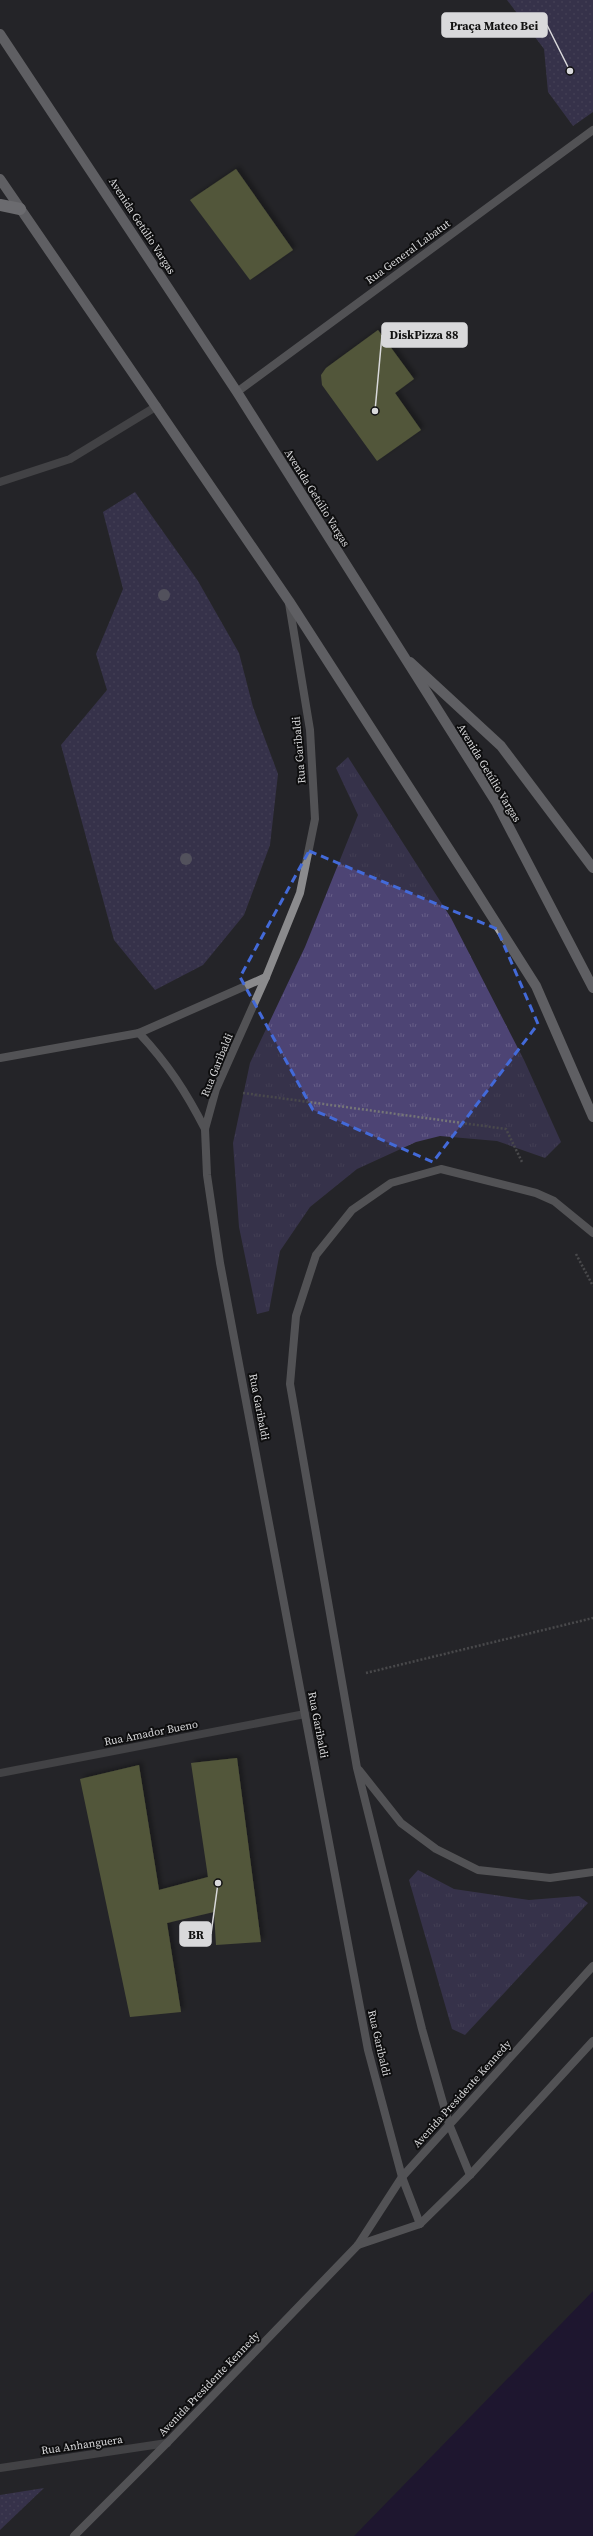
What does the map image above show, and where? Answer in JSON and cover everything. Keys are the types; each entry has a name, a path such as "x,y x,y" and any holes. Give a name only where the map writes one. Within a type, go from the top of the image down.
{"highway":[{"path":"0,206 20,209"}],"main road":[{"name":"Avenida Getúlio Vargas","path":"0,34 237,392 399,653 496,802 593,988"},
{"name":"Rua General Labatut","path":"237,392 593,130"},
{"path":"0,180 157,406 289,601 536,986 593,1117"},
{"name":"Rua Garibaldi","path":"289,601 310,730 315,819 300,893 266,977 216,1089 205,1130 207,1175 220,1263 368,2050 402,2177 420,2224"},
{"path":"399,653 501,746 593,868"},
{"path":"0,1058 139,1033 266,977"},
{"path":"139,1033 171,1069 187,1093 205,1130"},
{"path":"470,2175 449,2124 422,2029 357,1768 290,1384 296,1316 316,1255 352,1210 391,1184 441,1169 536,1192 554,1201 593,1233"},
{"path":"357,1768 401,1823 436,1849 478,1870 550,1878 593,1872"},
{"name":"Avenida Presidente Kennedy","path":"74,2536 167,2443 358,2245 402,2177 593,1966"},
{"name":"Avenida Presidente Kennedy","path":"358,2245 420,2224 470,2175 593,2041"}],"street":[{"path":"0,482 70,460 157,406"},
{"name":"Rua Amador Bueno","path":"0,1773 305,1714"},
{"name":"Rua Anhanguera","path":"0,2468 167,2443"}],"path":[{"path":"216,1089 506,1129 536,1192"},
{"path":"341,1680 593,1618"}],"highlighted area":[{"path":"309,851 497,929 538,1024 433,1162 313,1110 240,977"}],"green space":[{"path":"507,0 593,0 593,112 573,126 548,92 544,49"},
{"path":"135,492 198,581 239,653 253,707 278,774 270,845 244,915 203,965 155,990 114,940 61,745 107,690 96,654 123,589 103,512"},
{"path":"348,757 451,918 524,1060 561,1142 545,1158 497,1141 440,1136 416,1142 357,1169 310,1207 280,1251 269,1311 257,1314 239,1227 233,1143 250,1063 305,947 358,815 336,768"},
{"path":"418,1870 454,1889 529,1900 579,1896 588,1903 465,2035 452,2029 409,1880"},
{"path":"44,2488 0,2530 0,2495"}],"shaded area":[{"path":"593,2291 593,2536 354,2536"}],"building":[{"path":"236,169 293,250 250,280 190,200"},
{"path":"378,330 414,379 395,393 421,430 377,461 322,385 321,375 326,368"},
{"path":"237,1758 261,1942 216,1945 214,1912 167,1923 181,2012 130,2017 80,1779 139,1765 159,1890 208,1877 191,1763"}],"place":[{"name":"Praça Mateo Bei","path":"570,71"},
{"name":"DiskPizza 88","path":"375,411"},
{"name":"BR","path":"218,1883"}]}
